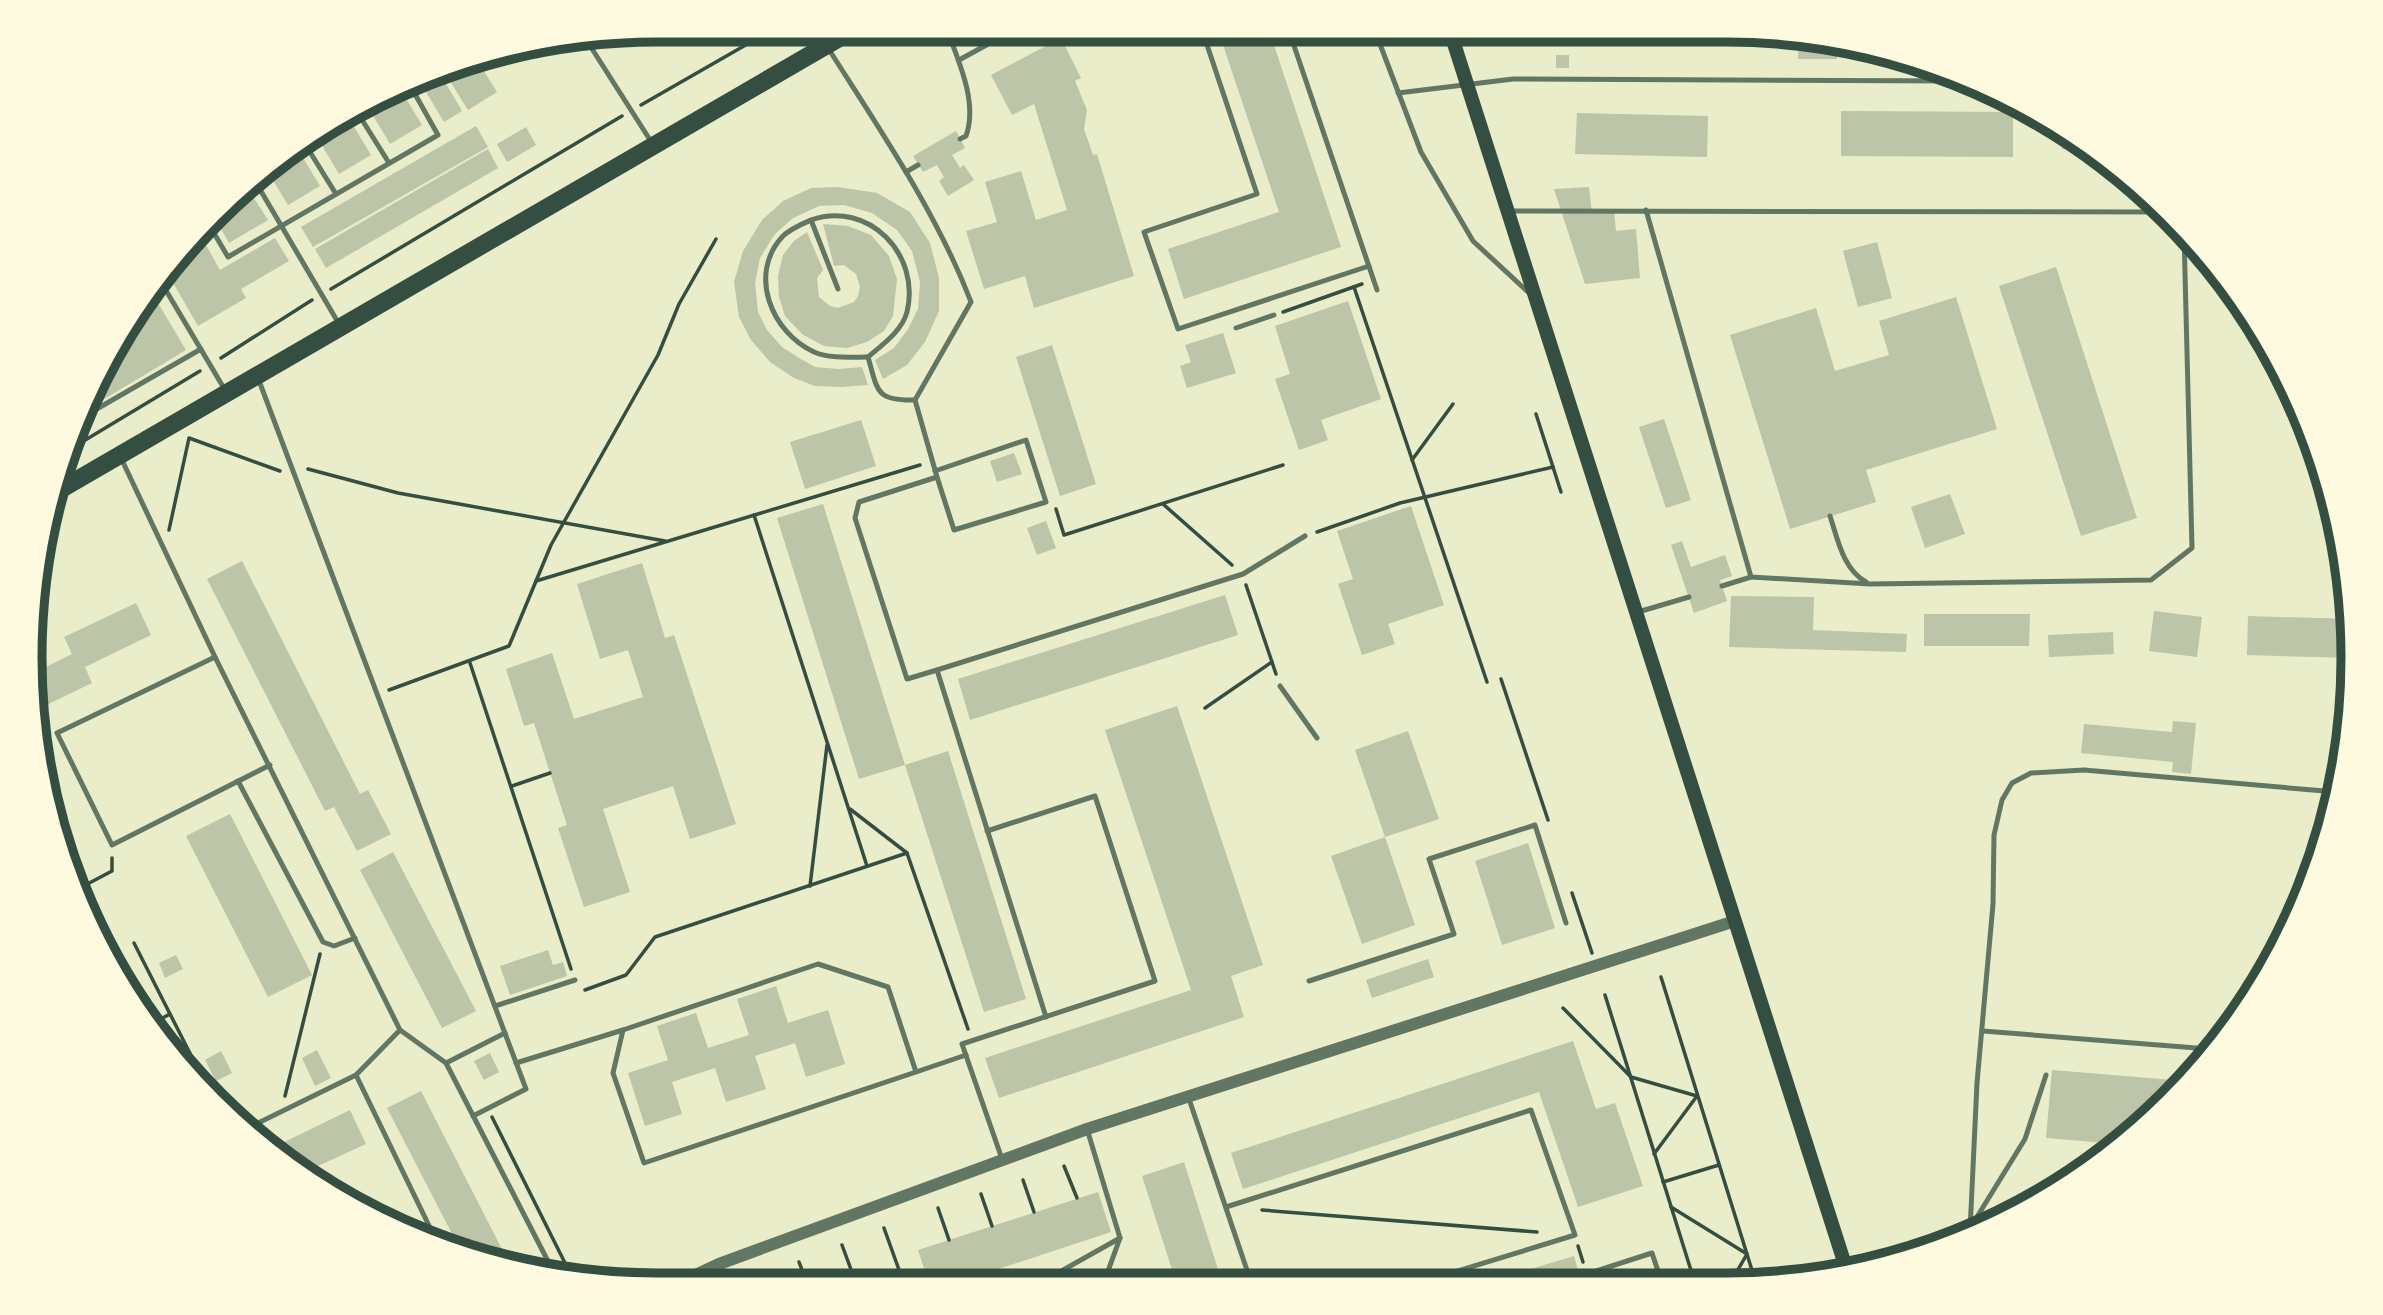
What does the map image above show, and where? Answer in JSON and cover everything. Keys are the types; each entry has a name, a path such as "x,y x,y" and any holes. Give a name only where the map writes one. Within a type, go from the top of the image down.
{"main road":[{"path":"67,486 832,42"},
{"path":"1453,42 1634,613 1844,1261"}],"street":[{"path":"700,1273 1087,1129 1735,921"}],"lane":[{"path":"819,42 906,172 952,253 971,302 915,400 932,461 936,474 954,530 1046,502 1026,440 936,474 859,502 855,518 907,680 1243,574 1306,536"},
{"path":"952,42 959,60 972,117 966,135 960,139"},
{"path":"959,60 992,42"},
{"path":"1206,42 1257,194 1144,232 1178,329 1369,266"},
{"path":"1293,42 1377,290"},
{"path":"1379,42 1420,152 1473,242 1535,299"},
{"path":"590,46 653,146"},
{"path":"1398,93 1513,79 1939,81"},
{"path":"213,232 228,257 438,135 414,92"},
{"path":"361,118 389,163"},
{"path":"309,151 335,194"},
{"path":"906,172 918,165"},
{"path":"260,189 341,327"},
{"path":"1646,210 1751,577"},
{"path":"1507,211 2150,212"},
{"path":"826,214 851,216 874,225 891,241 904,263 909,290 906,315 892,336 868,357 817,353 794,341 771,311 766,289 773,253 783,236 826,214"},
{"path":"811,220 838,289"},
{"path":"1722,586 1751,577 1870,584 2151,580 2192,548 2184,248"},
{"path":"166,289 227,393"},
{"path":"1236,328 1274,315"},
{"path":"94,411 201,349"},
{"path":"868,357 879,394 889,401 915,400"},
{"path":"257,376 526,1089 473,1116"},
{"path":"120,455 215,657 400,1030 446,1063 549,1263"},
{"path":"1830,516 1845,559 1856,576 1870,584"},
{"path":"1634,613 1689,597"},
{"path":"215,657 57,733 112,845 270,765"},
{"path":"937,670 1046,1017"},
{"path":"1280,686 1317,738"},
{"path":"1970,1222 1993,904 1994,835 2002,800 2012,783 2031,773 2084,770 2326,791"},
{"path":"237,781 323,942 334,946 355,937"},
{"path":"987,831 1095,796 1155,981 962,1044 1002,1160"},
{"path":"1309,982 1454,934 1429,859 1535,825 1566,923"},
{"path":"516,1063 818,964 888,987 916,1072"},
{"path":"495,1006 575,980"},
{"path":"257,1124 356,1075 400,1030"},
{"path":"623,1030 613,1073 644,1163 966,1055"},
{"path":"1983,1031 2200,1048"},
{"path":"446,1063 505,1033"},
{"path":"356,1075 431,1229"},
{"path":"1976,1220 2025,1139 2046,1075"},
{"path":"1188,1096 1248,1273"},
{"path":"1226,1207 1531,1110 1575,1235 1451,1273"},
{"path":"1087,1129 1120,1238 1107,1273"},
{"path":"1058,1273 1120,1238"},
{"path":"1590,1273 1652,1253 1659,1273"}],"path":[{"path":"82,442 321,294 751,42"},
{"path":"377,694 470,663 509,646 562,524 658,355 679,304 716,239"},
{"path":"1274,315 1362,285"},
{"path":"1354,287 1487,682"},
{"path":"1412,460 1453,404"},
{"path":"1536,414 1561,492"},
{"path":"164,550 188,438 295,477"},
{"path":"536,581 932,461"},
{"path":"1053,499 1064,535 1283,465"},
{"path":"1306,536 1400,503 1553,467"},
{"path":"308,470 398,493 668,541"},
{"path":"754,514 867,867"},
{"path":"1205,708 1272,662"},
{"path":"470,663 575,980"},
{"path":"810,886 827,741"},
{"path":"512,786 550,773"},
{"path":"848,808 907,853 972,1041"},
{"path":"86,885 112,871 112,845"},
{"path":"576,993 626,975 655,937 907,853"},
{"path":"281,1112 323,942"},
{"path":"134,943 195,1063"},
{"path":"1661,977 1753,1272"},
{"path":"1605,995 1692,1273"},
{"path":"1563,1008 1630,1077 1698,1096"},
{"path":"160,1019 170,1014"},
{"path":"1654,1154 1698,1096"},
{"path":"491,1115 568,1266"},
{"path":"1663,1182 1719,1165"},
{"path":"1064,1166 1077,1199"},
{"path":"1023,1180 1034,1212"},
{"path":"981,1194 992,1226"},
{"path":"1226,1207 1575,1235 1587,1273"},
{"path":"1671,1207 1747,1254"},
{"path":"938,1209 949,1240"},
{"path":"884,1228 901,1273"},
{"path":"842,1245 852,1273"},
{"path":"1736,1273 1747,1254"},
{"path":"799,1262 803,1273"}],"building":[{"path":"1053,42 1063,42 1081,78 1075,81 1087,110 1084,129 1093,155 1097,154 1134,276 1034,308 1025,276 984,289 966,231 997,222 985,182 1021,171 1036,220 1067,210 1034,104 1012,115 991,75"},
{"path":"1222,42 1273,42 1341,247 1184,299 1168,249 1279,212"},
{"path":"1798,46 1837,52 1837,59 1798,59"},
{"path":"1556,55 1569,55 1569,68 1556,68"},
{"path":"482,68 497,92 468,110 449,79"},
{"path":"444,81 462,111 444,122 424,88"},
{"path":"405,96 422,125 390,144 371,113"},
{"path":"1841,111 2013,113 2013,157 1841,156"},
{"path":"1577,113 1708,116 1707,157 1575,154"},
{"path":"352,123 371,155 339,174 321,143"},
{"path":"476,126 488,147 313,247 301,227"},
{"path":"526,127 536,145 507,162 497,144"},
{"path":"956,131 965,148 952,155 960,168 964,165 974,180 948,196 939,181 944,177 937,165 923,172 913,156"},
{"path":"488,149 498,168 326,268 315,249"},
{"path":"302,156 320,186 288,205 272,178"},
{"path":"838,187 877,193 910,212 930,243 939,278 939,311 925,342 907,365 883,379 875,360 894,348 918,309 920,282 912,251 897,230 872,213 844,205 819,206 793,218 775,234 760,258 755,283 758,312 767,330 782,347 815,367 862,367 868,385 815,386 794,378 770,362 751,340 739,317 734,282 743,251 762,220 783,201 811,188"},
{"path":"1589,187 1592,213 1614,210 1616,231 1636,229 1640,278 1585,284 1554,189"},
{"path":"252,195 268,220 229,243 219,225"},
{"path":"823,224 848,226 871,235 889,256 897,279 893,316 884,331 867,342 847,348 824,346 802,334 785,316 779,297 778,276 783,255 794,241 807,232 823,270 817,278 819,297 830,306 838,308 854,302 858,296 860,287 856,274 844,265 834,266"},
{"path":"275,238 289,261 241,289 246,298 198,326 171,280 195,252 204,242 220,270"},
{"path":"1877,242 1892,298 1858,307 1843,251"},
{"path":"2056,267 2137,518 2081,536 1999,286"},
{"path":"1956,297 1997,429 1866,470 1876,502 1790,529 1730,335 1816,308 1835,371 1889,355 1879,321"},
{"path":"157,301 186,350 97,403 124,350"},
{"path":"1348,301 1381,399 1321,420 1328,440 1299,450 1275,379 1290,374 1275,326"},
{"path":"1223,333 1236,373 1187,388 1180,366 1191,362 1185,345"},
{"path":"1052,345 1096,484 1060,496 1016,357"},
{"path":"1664,419 1691,500 1666,508 1639,427"},
{"path":"861,420 876,466 805,489 790,442"},
{"path":"1014,453 1022,474 997,482 990,461"},
{"path":"1950,494 1965,534 1925,548 1911,507"},
{"path":"823,504 905,765 859,779 777,518"},
{"path":"1411,506 1444,605 1388,624 1395,644 1362,655 1338,584 1353,579 1337,531"},
{"path":"1046,521 1056,548 1037,555 1027,528"},
{"path":"1682,541 1691,567 1725,555 1732,576 1720,580 1727,601 1694,613 1671,545"},
{"path":"242,561 360,794 368,790 391,834 357,851 334,807 325,811 207,579"},
{"path":"642,563 665,638 674,635 736,824 690,839 673,786 603,809 630,892 584,907 558,828 567,825 534,723 524,726 506,669 552,653 574,719 643,697 628,650 600,659 577,584"},
{"path":"1225,595 1238,635 970,720 958,679"},
{"path":"1731,596 1814,597 1813,630 1907,634 1906,652 1729,647"},
{"path":"136,603 151,635 85,667 92,683 44,706 42,669 72,654 64,637"},
{"path":"2154,611 2202,617 2197,657 2149,651"},
{"path":"1924,614 2030,614 2029,646 1924,646"},
{"path":"2248,616 2340,619 2341,658 2247,655"},
{"path":"2113,632 2114,654 2049,657 2048,635"},
{"path":"1177,706 1263,965 1231,976 1244,1017 999,1098 985,1058 1191,990 1105,730"},
{"path":"2173,721 2196,723 2191,774 2172,772 2173,762 2081,753 2084,724 2172,732"},
{"path":"1408,731 1439,819 1385,837 1355,750"},
{"path":"948,751 1026,999 984,1012 905,765"},
{"path":"230,814 312,975 268,997 186,836"},
{"path":"1385,837 1415,925 1362,944 1331,856"},
{"path":"1528,843 1555,928 1502,945 1475,861"},
{"path":"393,852 476,1011 442,1028 360,870"},
{"path":"548,950 553,965 563,962 567,976 510,995 500,966"},
{"path":"176,955 183,969 165,978 159,963"},
{"path":"1428,959 1434,977 1372,998 1366,980"},
{"path":"131,970 142,988 140,989 128,972"},
{"path":"776,986 788,1023 828,1010 845,1064 806,1077 795,1043 755,1056 766,1089 726,1102 715,1068 672,1082 682,1114 645,1126 628,1073 668,1060 657,1026 696,1013 708,1048 749,1035 737,999"},
{"path":"1573,1041 1596,1109 1615,1103 1643,1186 1578,1207 1539,1092 1243,1189 1231,1153"},
{"path":"317,1050 331,1078 315,1086 302,1058"},
{"path":"221,1051 232,1073 216,1081 205,1060"},
{"path":"490,1053 499,1072 484,1080 474,1061"},
{"path":"2052,1070 2173,1080 2104,1143 2046,1138"},
{"path":"421,1091 504,1253 454,1238 387,1108"},
{"path":"350,1110 366,1144 314,1168 280,1144"},
{"path":"1184,1162 1219,1273 1173,1273 1142,1176"},
{"path":"1098,1192 1111,1232 986,1273 926,1273 918,1250"},
{"path":"1574,1256 1579,1273 1517,1273"}]}
